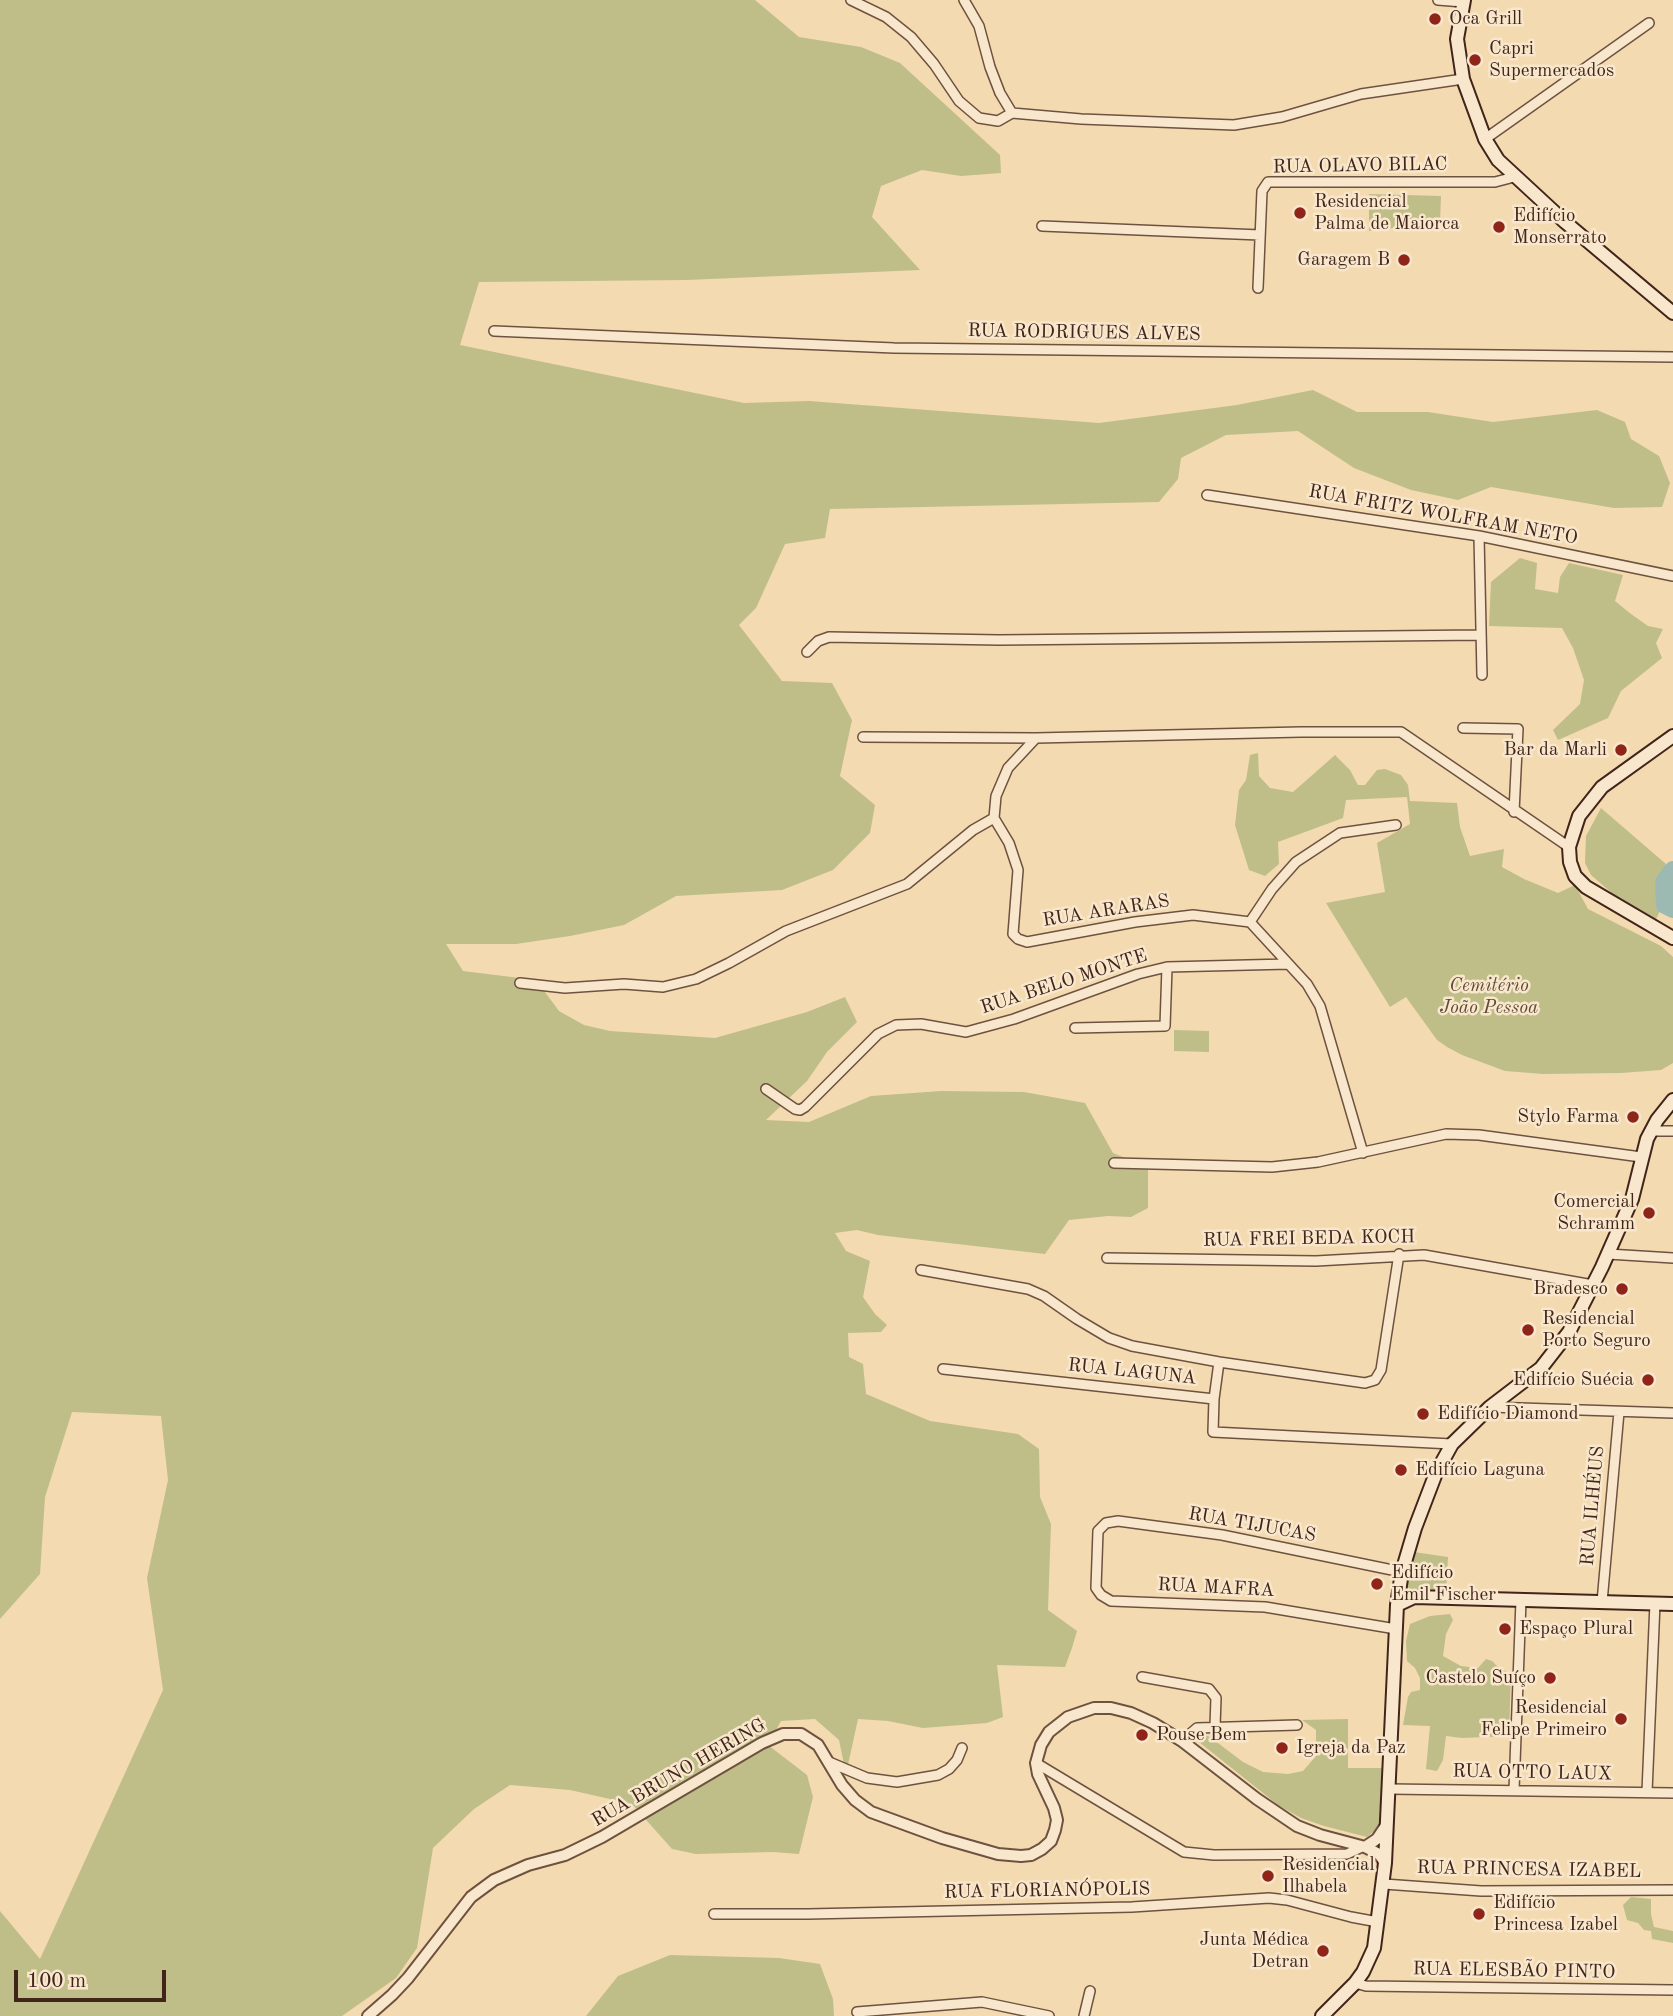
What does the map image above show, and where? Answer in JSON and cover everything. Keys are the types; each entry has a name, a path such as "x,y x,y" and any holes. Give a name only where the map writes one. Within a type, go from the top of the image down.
{"main road":[{"path":"1464,1 1457,39 1463,79 1485,139 1498,160 1514,177 1673,313"},
{"path":"1673,736 1602,787 1579,816 1569,847 1573,869 1586,887 1673,938"},
{"path":"1322,2016 1355,1983 1374,1948 1384,1884 1397,1605 1401,1578 1415,1528 1436,1472 1452,1444 1490,1407 1527,1381 1559,1348 1593,1285 1632,1199 1650,1131 1673,1100"},
{"path":"1401,1578 1414,1597"},
{"path":"1397,1605 1414,1597 1673,1604"}],"street":[{"path":"851,0 886,18 911,37 960,101 979,118 998,121 1013,114 1234,125 1282,117 1361,94 1463,79"},
{"path":"964,0 979,26 1000,93 1013,114"},
{"path":"1438,0 1464,1"},
{"path":"1485,139 1649,23"},
{"name":"RUA OLAVO BILAC","path":"1260,235 1262,191 1268,182 1495,182 1514,177"},
{"path":"1042,226 1260,235 1258,288"},
{"name":"RUA RODRIGUES ALVES","path":"494,331 894,348 1673,357"},
{"name":"RUA FRITZ WOLFRAM NETO","path":"1207,495 1479,536 1673,576"},
{"path":"1479,536 1482,675"},
{"path":"807,652 818,641 829,638 999,640 1481,635"},
{"path":"1463,728 1518,729 1514,812"},
{"path":"863,737 1036,738 1401,732 1514,812 1569,847"},
{"path":"520,983 565,988 624,984 663,987 696,979 729,964 786,931 907,884 973,830 994,818 996,796 1008,768 1036,738"},
{"name":"RUA ARARAS","path":"994,818 1009,844 1018,870 1013,934 1018,939 1027,942 1135,922 1193,915 1250,922"},
{"path":"1363,1153 1320,1006 1307,984 1250,922 1272,889 1296,862 1340,833 1396,825"},
{"name":"RUA BELO MONTE","path":"766,1089 794,1109 800,1110 878,1034 896,1025 920,1024 965,1032 1014,1019 1138,974 1167,967 1288,964"},
{"path":"1075,1028 1165,1026 1167,967"},
{"path":"1650,1131 1673,1132"},
{"path":"1114,1163 1272,1167 1363,1153 1446,1134 1479,1135 1641,1157"},
{"path":"921,1270 1028,1289 1044,1296 1109,1338 1132,1346 1219,1362 1366,1383 1375,1380 1381,1370 1399,1254"},
{"name":"RUA FREI BEDA KOCH","path":"1107,1258 1316,1261 1399,1254 1424,1255 1593,1285"},
{"path":"1608,1254 1673,1258"},
{"path":"1214,1399 1219,1362"},
{"name":"RUA LAGUNA","path":"943,1369 1214,1399 1213,1432 1452,1444"},
{"path":"1490,1407 1673,1413"},
{"name":"RUA ILHÉUS","path":"1602,1602 1619,1412"},
{"name":"RUA TIJUCAS","path":"1098,1531 1106,1523 1118,1521 1222,1535 1401,1578"},
{"name":"RUA MAFRA","path":"1098,1531 1096,1588 1111,1601 1265,1607 1396,1629"},
{"path":"1514,1790 1521,1600"},
{"path":"1647,1792 1655,1603"},
{"path":"1142,1677 1209,1689 1216,1698 1214,1726"},
{"path":"1385,1863 1379,1854 1363,1847 1297,1826 1182,1741 1131,1713 1111,1708 1094,1708 1068,1717 1049,1732 1041,1745 1036,1763 1184,1852 1214,1855 1347,1854 1363,1847 1377,1839 1388,1822"},
{"path":"1182,1741 1198,1728 1297,1726"},
{"name":"RUA BRUNO HERING","path":"368,2016 400,1987 471,1897 502,1875 565,1855 601,1837 762,1743 783,1734 801,1734 818,1745 842,1785 855,1800 872,1812 942,1838 999,1854 1031,1855 1051,1841 1056,1821 1054,1808 1038,1774 1036,1763"},
{"path":"829,1762 867,1779 897,1782 938,1775 949,1769 962,1748"},
{"name":"RUA OTTO LAUX","path":"1390,1789 1673,1793"},
{"name":"RUA PRINCESA IZABEL","path":"1384,1884 1481,1891 1673,1890"},
{"name":"RUA FLORIANÓPOLIS","path":"714,1914 1132,1907 1269,1898 1378,1922"},
{"name":"RUA ELESBÃO PINTO","path":"1355,1983 1366,1986 1673,1990"},
{"path":"1084,2016 1090,1991"},
{"path":"857,2012 982,2002 1049,2016"}],"green space":[{"path":"0,0 755,0 799,37 861,47 900,63 1000,155 1001,173 961,176 922,170 881,186 872,217 920,270 687,280 479,282 460,345 744,403 809,401 1099,423 1237,405 1313,390 1357,412 1428,412 1493,422 1597,410 1625,422 1631,439 1659,456 1670,483 1662,507 1614,508 1491,487 1458,500 1411,490 1354,468 1298,431 1226,435 1181,458 1178,479 1159,502 830,509 825,538 785,544 756,608 739,625 782,681 832,683 852,720 840,776 875,805 870,833 833,870 782,890 676,896 624,925 570,936 516,944 446,944 463,971 536,980 559,1011 584,1025 610,1031 715,1038 807,1012 845,997 857,1022 827,1052 807,1081 766,1120 809,1122 871,1096 941,1091 1024,1092 1085,1103 1113,1153 1148,1167 1148,1208 1131,1217 1108,1216 1069,1220 1045,1254 878,1235 857,1230 835,1233 846,1251 870,1261 863,1297 887,1325 881,1332 848,1333 849,1357 863,1364 866,1394 930,1421 1018,1434 1039,1449 1040,1497 1051,1524 1048,1610 1077,1631 1072,1648 1065,1667 997,1665 1003,1717 987,1723 923,1728 888,1721 858,1719 846,1774 839,1740 815,1719 781,1721 768,1745 807,1775 813,1797 799,1854 696,1854 672,1849 632,1804 570,1790 510,1785 474,1809 433,1848 417,1948 396,1978 342,2016 0,2016 0,1911 40,1959 163,1690 147,1578 168,1480 161,1416 72,1412 45,1497 40,1574 0,1619"},
{"path":"1369,194 1441,196 1440,222 1369,231"},
{"path":"1520,558 1537,563 1535,589 1558,593 1560,577 1569,563 1623,575 1615,601 1648,626 1663,629 1656,643 1662,658 1621,691 1608,718 1558,740 1553,730 1580,704 1584,680 1573,648 1562,628 1489,626 1491,582"},
{"name":"Cemitério João Pessoa","path":"1258,753 1259,776 1270,788 1293,792 1335,755 1350,770 1358,785 1365,785 1377,770 1385,769 1401,775 1408,785 1410,801 1457,803 1460,827 1470,856 1504,849 1502,867 1558,893 1575,885 1588,909 1661,946 1673,957 1673,1063 1661,1070 1621,1073 1543,1074 1505,1071 1462,1055 1437,1040 1406,997 1390,1007 1326,903 1385,892 1377,843 1410,824 1407,797 1346,800 1343,818 1278,842 1279,864 1265,876 1249,870 1235,825 1239,790 1246,780 1250,755"},
{"path":"1601,808 1666,864 1657,887 1658,900 1662,907 1656,919 1613,894 1591,875 1585,863 1586,836"},
{"path":"1174,1030 1209,1031 1209,1052 1174,1051"},
{"path":"1414,1552 1448,1557 1446,1592 1416,1592 1407,1587 1407,1573"},
{"path":"1450,1614 1453,1620 1446,1634 1443,1656 1461,1666 1478,1668 1486,1659 1511,1673 1509,1736 1446,1736 1443,1760 1437,1771 1426,1769 1430,1726 1403,1725 1408,1697 1411,1692 1420,1690 1420,1678 1415,1668 1407,1661 1406,1641 1410,1624 1430,1616"},
{"path":"1348,1719 1348,1768 1382,1768 1379,1827 1367,1837 1301,1818 1278,1805 1194,1738 1201,1734 1210,1737 1243,1762 1263,1772 1288,1774 1303,1771 1316,1756 1316,1730 1302,1720"},
{"path":"1631,1897 1651,1899 1654,1927 1673,1931 1673,1943 1652,1939 1651,1931 1627,1920 1623,1905"},
{"path":"670,1955 779,1958 820,1964 833,1999 834,2016 586,2016 618,1976"}],"waterway":[{"path":"1673,870 1664,882 1665,905 1673,909"}],"place":[{"name":"Oca Grill","path":"1435,19"},
{"name":"Capri Supermercados","path":"1475,60"},
{"name":"Residencial Palma de Maiorca","path":"1300,213"},
{"name":"Edifício Monserrato","path":"1499,227"},
{"name":"Garagem B","path":"1404,260"},
{"name":"Bar da Marli","path":"1621,750"},
{"name":"Stylo Farma","path":"1633,1117"},
{"name":"Comercial Schramm","path":"1649,1213"},
{"name":"Bradesco","path":"1622,1289"},
{"name":"Residencial Porto Seguro","path":"1528,1330"},
{"name":"Edifício Suécia","path":"1648,1380"},
{"name":"Edifício Diamond","path":"1423,1414"},
{"name":"Edifício Laguna","path":"1401,1470"},
{"name":"Edifício Emil Fischer","path":"1377,1584"},
{"name":"Espaço Plural","path":"1505,1629"},
{"name":"Castelo Suíço","path":"1550,1678"},
{"name":"Residencial Felipe Primeiro","path":"1621,1719"},
{"name":"Pouse Bem","path":"1142,1735"},
{"name":"Igreja da Paz","path":"1282,1748"},
{"name":"Residencial Ilhabela","path":"1268,1876"},
{"name":"Edifício Princesa Izabel","path":"1479,1914"},
{"name":"Junta Médica Detran","path":"1323,1951"}]}
